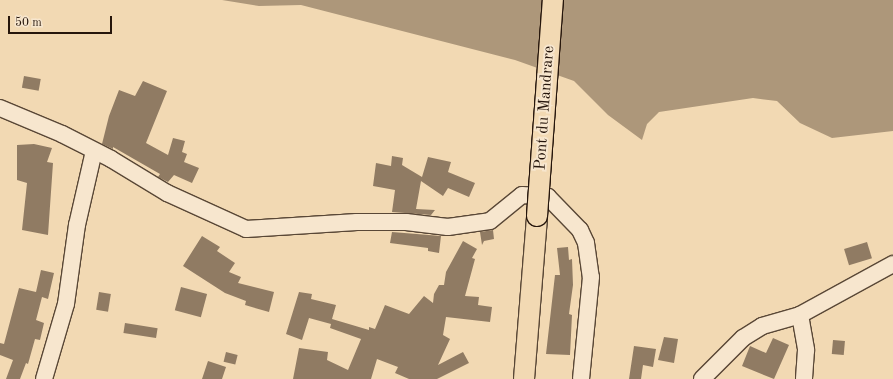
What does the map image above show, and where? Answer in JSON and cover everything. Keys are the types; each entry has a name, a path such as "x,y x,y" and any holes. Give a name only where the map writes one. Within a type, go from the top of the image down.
{"main road":[{"name":"Pont du Mandrare","path":"524,379 553,0"}],"street":[{"path":"0,108 62,134 167,193 246,229 357,222 406,222 448,227 490,221 522,195 548,197 580,230 586,242 591,277 581,379"},
{"path":"44,379 66,304 78,224 94,151"},
{"path":"702,379 726,353 749,334 762,326 800,315 893,264"},
{"path":"800,315 806,350 804,379"}],"shaded area":[{"path":"222,0 893,0 893,131 832,138 800,123 777,101 753,98 659,112 647,124 642,140 608,115 574,81 515,60 301,5 259,6"}],"building":[{"path":"24,76 41,79 39,91 22,88"},
{"path":"143,81 167,91 146,143 168,155 173,138 185,141 182,152 187,154 184,162 199,168 192,183 174,175 168,182 158,177 160,174 113,147 113,149 102,144 109,116 119,90 135,96"},
{"path":"34,144 52,148 47,162 53,163 48,235 22,230 27,183 17,180 17,145"},
{"path":"392,156 403,158 402,165 422,177 428,157 451,162 448,172 475,183 469,197 448,188 443,196 421,181 416,209 435,210 431,215 392,212 395,190 373,186 376,163 391,166"},
{"path":"493,230 494,239 484,241 482,245 480,232"},
{"path":"392,232 441,236 439,253 428,251 428,248 390,243"},
{"path":"202,236 220,247 217,251 235,263 229,272 241,277 238,283 274,292 269,312 245,305 246,301 225,293 183,266"},
{"path":"463,241 477,249 472,258 475,259 465,296 479,297 478,305 492,307 490,322 446,317 443,335 450,339 438,365 463,352 469,363 437,379 409,379 395,373 398,367 377,359 371,379 293,379 299,348 328,352 327,360 348,370 361,339 330,328 331,324 309,318 302,340 286,334 299,292 312,294 311,299 336,305 332,319 369,330 369,327 375,329 385,305 409,314 424,296 433,303 434,294 439,285 444,285 446,272"},
{"path":"867,242 872,258 849,265 844,249"},
{"path":"568,247 569,260 572,259 573,285 569,314 572,315 570,355 546,354 555,275 560,275 557,248"},
{"path":"41,270 54,273 48,299 42,297 36,320 44,323 40,340 35,339 28,364 26,363 20,379 6,379 13,360 0,355 0,343 4,344 19,288 36,292"},
{"path":"181,287 207,294 201,317 175,310"},
{"path":"99,292 111,294 108,312 96,310"},
{"path":"125,323 158,328 156,338 123,333"},
{"path":"664,337 678,339 674,363 658,360"},
{"path":"773,338 789,345 774,379 742,366 750,346 766,353"},
{"path":"833,340 845,341 844,355 832,354"},
{"path":"634,346 656,349 653,367 643,365 641,379 629,379"},
{"path":"226,352 238,355 235,365 224,362"},
{"path":"208,361 226,367 222,379 202,379"}]}
